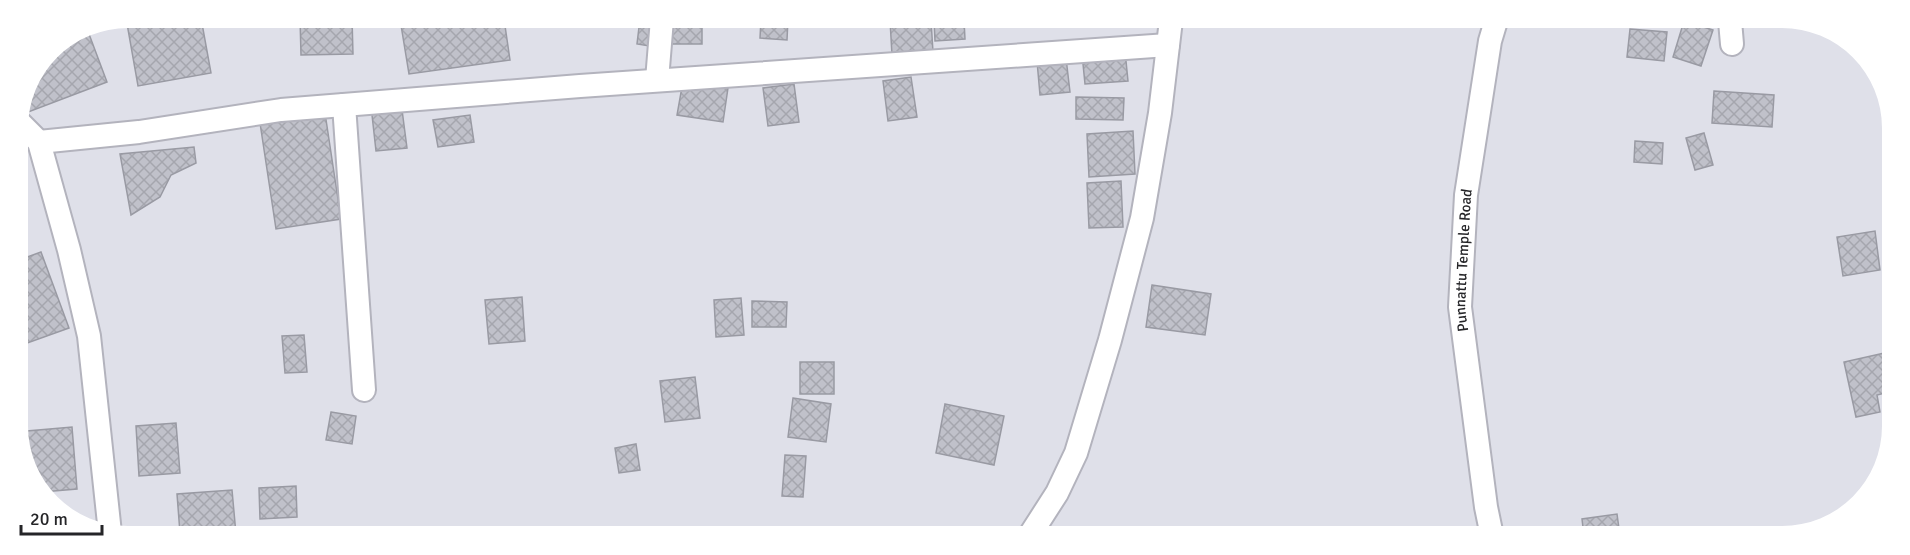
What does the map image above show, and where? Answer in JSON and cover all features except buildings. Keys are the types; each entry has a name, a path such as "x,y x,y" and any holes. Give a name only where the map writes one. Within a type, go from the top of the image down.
{"street":[{"path":"657,80 661,28"},
{"path":"1036,526 1057,493 1076,453 1110,340 1142,218 1160,113 1170,28"},
{"name":"Punnattu Temple Road","path":"1490,526 1460,307 1466,195 1494,28"},
{"path":"1731,28 1732,44"},
{"path":"39,142 139,132 281,110 657,80 1168,45"},
{"path":"344,105 364,390"},
{"path":"29,132 39,142 69,249 89,336 109,525"}]}
